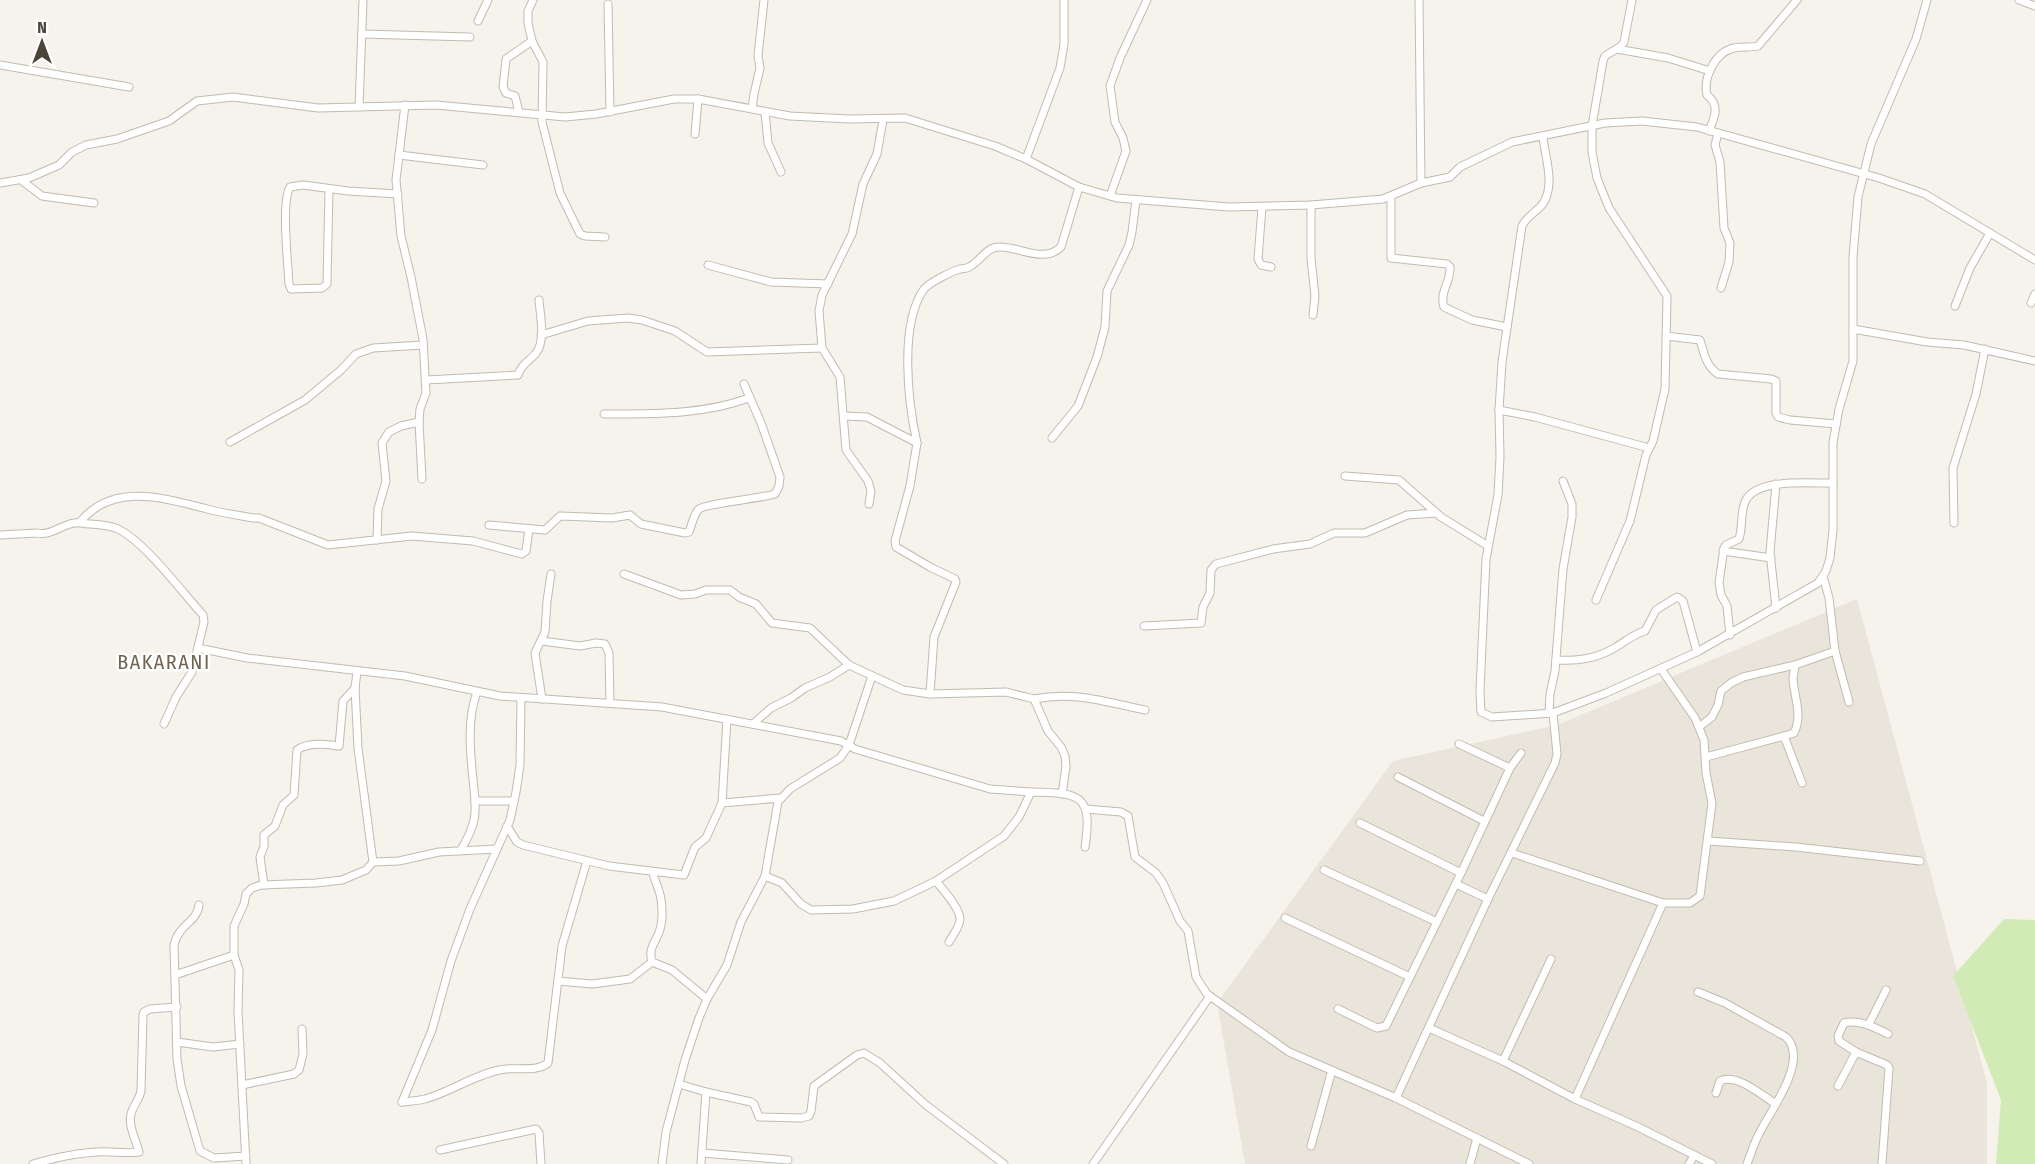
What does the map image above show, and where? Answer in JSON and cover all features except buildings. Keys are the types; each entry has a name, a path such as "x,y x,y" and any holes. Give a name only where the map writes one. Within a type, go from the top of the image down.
{"street":[{"path":"359,107 363,0"},
{"path":"478,21 488,0"},
{"path":"532,0 528,11 532,41 543,62 541,114 557,182 579,233 585,236 605,237"},
{"path":"752,109 760,69 758,56 764,0"},
{"path":"1026,159 1060,68 1065,16 1064,0"},
{"path":"1110,196 1126,151 1123,138 1115,122 1110,86 1120,58 1147,0"},
{"path":"1419,0 1421,183"},
{"path":"1596,600 1617,548 1628,528 1664,399 1667,296 1605,199 1594,167 1592,152 1593,126 1603,61 1605,56 1621,46 1626,35 1632,0"},
{"path":"1709,131 1714,119 1715,105 1706,91 1710,71 1717,58 1727,50 1758,46 1797,0"},
{"path":"1543,137 1550,175 1545,199 1522,226 1502,362 1497,495 1488,546 1480,664 1481,712 1492,717 1551,713 1661,669 1730,635 1818,583 1823,576 1830,558 1833,531 1833,443 1853,361 1852,287 1855,226 1863,174 1871,144 1916,39 1927,0"},
{"path":"2019,0 2035,6"},
{"path":"608,4 610,112"},
{"path":"362,34 471,37"},
{"path":"519,112 515,96 506,93 503,87 506,59 532,41"},
{"path":"1616,49 1668,58 1710,71"},
{"path":"0,65 129,87"},
{"path":"0,183 21,180 59,165 72,152 86,145 117,139 170,121 192,102 233,97 318,108 405,105 565,117 610,112 662,101 698,99 790,116 910,119 961,134 1026,159 1079,187 1110,196 1136,200 1262,207 1311,205 1391,196 1421,183 1450,177 1460,167 1509,143 1611,122 1642,121 1684,125 1718,133 1925,194 2035,260"},
{"path":"695,134 698,99"},
{"path":"405,105 396,180 401,236 413,284 423,345 426,393 418,422 422,479"},
{"path":"765,112 768,143 781,172"},
{"path":"869,504 870,485 846,450 840,377 822,348 819,311 822,295 852,234 863,184 877,154 883,120"},
{"path":"1718,133 1715,145 1720,162 1725,228 1730,243 1729,262 1721,288"},
{"path":"399,155 483,165"},
{"path":"21,180 42,196 93,203"},
{"path":"329,189 327,284 322,288 291,289 286,219 290,187 296,185 398,194"},
{"path":"930,694 930,667 934,637 956,582 955,579 896,547 895,542 915,463 917,443 911,409 907,357 908,336 917,304 929,285 969,267 993,248 1004,247 1045,254 1057,251 1061,247 1079,187"},
{"path":"1391,196 1391,258 1448,264 1451,273 1442,297 1444,307 1472,320 1507,327"},
{"path":"1052,438 1077,406 1094,365 1105,327 1107,291 1129,245 1136,200"},
{"path":"1311,205 1311,258 1315,296 1313,315"},
{"path":"1262,207 1258,262 1271,267"},
{"path":"1955,306 1970,268 1990,233"},
{"path":"708,265 771,282 828,284"},
{"path":"2031,303 2035,294"},
{"path":"426,380 518,375 523,363 538,352 541,335 539,300"},
{"path":"541,335 588,321 628,318 642,320 675,331 707,352 822,348"},
{"path":"1853,329 1919,341 1985,349 2035,361"},
{"path":"1666,336 1700,340 1704,356 1718,374 1776,381 1778,417 1836,424"},
{"path":"230,442 305,400 341,370 356,354 373,348 423,345"},
{"path":"1954,523 1953,468 1976,394 1985,349"},
{"path":"489,525 548,529 560,516 617,518 630,515 641,524 685,533 689,532 696,513 704,506 775,494 780,477 744,384"},
{"path":"604,414 697,412 749,398"},
{"path":"1499,410 1546,419 1649,448"},
{"path":"844,416 867,417 917,443"},
{"path":"377,540 378,509 387,476 382,443 389,432 400,426 418,422"},
{"path":"1345,476 1399,480 1436,513 1488,546"},
{"path":"1396,1098 1488,899 1555,763 1557,754 1550,694 1556,660 1563,568 1572,510 1563,481"},
{"path":"1730,635 1727,606 1721,595 1719,583 1723,551 1726,546 1739,539 1744,503 1750,494 1776,484 1833,483"},
{"path":"1776,484 1770,547 1776,608"},
{"path":"80,522 88,512 102,504 137,496 154,496 210,510 259,518 275,526 311,537 324,545 412,536 457,539 493,545 522,554 526,551 529,529"},
{"path":"1144,626 1201,623 1203,607 1210,593 1211,570 1215,564 1273,549 1310,544 1334,533 1365,533 1407,515 1436,513"},
{"path":"0,535 42,534 61,526 80,522 109,526 134,541 204,617 192,672 164,724"},
{"path":"1723,551 1771,558"},
{"path":"542,699 535,653 545,632 551,574"},
{"path":"624,574 681,595 706,590 730,590 737,596 760,606 772,623 814,630 849,665 903,690 930,694 1003,692 1034,699 1058,696 1093,698 1145,710"},
{"path":"1823,576 1829,598 1835,651 1848,702"},
{"path":"1556,660 1586,659 1603,654 1638,633 1645,632 1656,610 1677,597 1683,601 1697,652"},
{"path":"542,641 580,646 605,644 609,653 610,703"},
{"path":"198,648 247,658 405,676 477,692 521,698 647,705 754,723 841,741 855,750 990,789 1062,794 1079,799 1086,809 1088,825 1085,847"},
{"path":"1699,727 1712,717 1719,703 1721,691 1731,683 1743,677 1795,665 1835,651"},
{"path":"754,723 771,708 849,665"},
{"path":"1706,757 1794,733 1798,705 1793,678 1795,665"},
{"path":"1512,853 1664,903 1690,903 1699,898 1712,799 1706,773 1704,740 1685,702 1661,669"},
{"path":"357,672 355,688 358,748 373,862"},
{"path":"662,1164 665,1139 699,1018 726,965 741,922 765,876 775,811 781,798 790,789 840,758 849,745 872,676"},
{"path":"264,885 260,857 264,846 263,838 276,826 283,805 294,795 297,750 300,747 315,745 339,746 343,701 355,688"},
{"path":"461,850 473,823 475,801 471,759 471,719 477,692"},
{"path":"521,698 520,765 507,826 470,909 451,961 432,1030 402,1101 425,1099 473,1077 497,1070 509,1067 535,1068 546,1065 550,1055 552,1021 567,925 587,861"},
{"path":"1034,699 1048,730 1063,751 1067,765 1062,794"},
{"path":"507,826 520,844 609,867 684,875 696,847 706,838 722,803 728,719"},
{"path":"1784,736 1802,783"},
{"path":"1459,744 1510,768"},
{"path":"1338,1009 1377,1028 1383,1028 1390,1020 1510,768 1521,753"},
{"path":"1398,777 1484,821"},
{"path":"765,876 782,883 801,904 811,910 869,908 894,901 936,881 1004,836 1019,817 1031,792"},
{"path":"722,803 781,798"},
{"path":"475,801 514,801"},
{"path":"1086,809 1121,812 1128,816 1135,857 1156,873 1163,883 1180,921 1188,931 1196,977 1203,990 1210,996 1289,1052 1396,1098 1529,1164"},
{"path":"1360,823 1461,873"},
{"path":"1708,841 1796,847 1920,861"},
{"path":"246,1164 237,1004 239,970 234,956 234,930 246,894 252,888 264,885 342,880 366,870 373,862 399,861 439,852 497,849"},
{"path":"1324,870 1437,922"},
{"path":"652,962 650,950 659,932 662,916 660,891 656,886 653,872"},
{"path":"936,881 950,899 960,918 949,942"},
{"path":"1456,884 1488,899"},
{"path":"1575,1099 1664,903"},
{"path":"199,905 195,918 180,930 174,945 177,1059 181,1086 200,1151 214,1158 246,1156"},
{"path":"1286,918 1410,977"},
{"path":"175,975 234,956"},
{"path":"1503,1061 1551,959"},
{"path":"652,962 672,970 707,999"},
{"path":"558,981 592,984 630,979 652,962"},
{"path":"1869,1024 1886,990"},
{"path":"1698,992 1725,1003 1789,1040 1792,1048 1792,1068 1759,1134 1747,1164"},
{"path":"1093,1164 1210,996"},
{"path":"33,1164 85,1153 139,1152 130,1117 141,1091 144,1012 150,1009 177,1007"},
{"path":"1882,1164 1889,1068 1887,1065 1856,1052 1839,1041 1838,1036 1842,1025 1849,1022 1869,1024 1888,1034"},
{"path":"1428,1028 1503,1061 1575,1099 1713,1164"},
{"path":"242,1084 294,1074 299,1070 303,1054 302,1029"},
{"path":"177,1042 213,1047 240,1044"},
{"path":"1838,1086 1856,1052"},
{"path":"679,1084 751,1102 759,1118 806,1117 812,1111 814,1086 857,1055 864,1053 880,1063 926,1105 1004,1164"},
{"path":"1311,1146 1332,1070"},
{"path":"1716,1093 1720,1081 1725,1078 1736,1080 1776,1104"},
{"path":"701,1164 706,1092"},
{"path":"440,1150 536,1129 540,1138 541,1164"},
{"path":"1470,1164 1477,1138"},
{"path":"702,1153 788,1160"},
{"path":"1689,1164 1694,1156"}],"shaded area":[{"path":"1857,599 1987,1083 1987,1164 1245,1164 1217,1003 1393,761 1557,725"}],"green space":[{"path":"2004,919 2035,920 2035,1164 1996,1164 2001,1100 1953,976"}],"district":[{"name":"BAKARANI","path":"164,662"}]}
